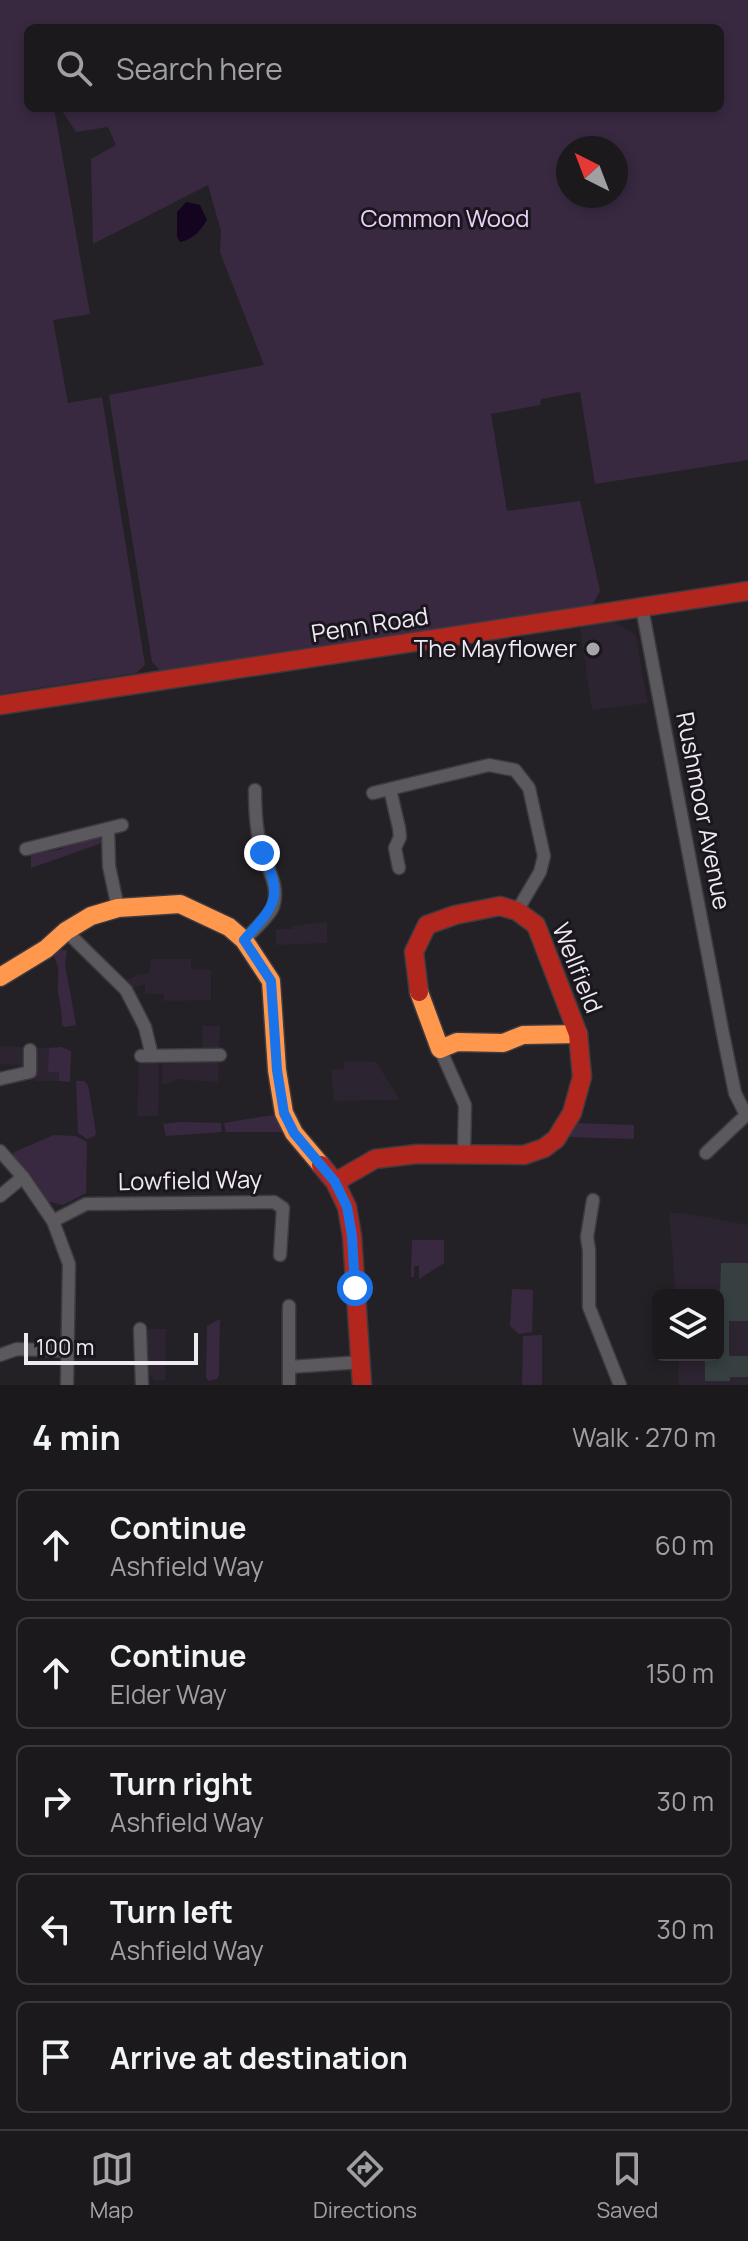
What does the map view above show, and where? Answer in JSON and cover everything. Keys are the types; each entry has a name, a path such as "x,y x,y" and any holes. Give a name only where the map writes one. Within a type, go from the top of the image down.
{"street":[{"name":"Penn Road","path":"0,705 748,591"},
{"name":"Rushmoor Avenue","path":"642,608 735,1093 747,1115"},
{"path":"373,793 489,765 515,770 529,788 544,856 540,872 517,911"},
{"path":"390,789 399,828 400,837 395,848 399,868"},
{"path":"244,940 273,908 275,890 270,867 262,853 255,813 255,790"},
{"path":"26,849 122,825"},
{"path":"108,829 109,866 118,908"},
{"path":"1,974 46,949 66,931 91,916 118,908 180,904 229,927 244,940 271,981 277,1070 284,1113 294,1133 335,1182 347,1207 352,1236 362,1385"},
{"name":"Wellfield","path":"335,1182 375,1159 417,1154 515,1156 544,1148 556,1139 569,1121 582,1077 578,1034 536,925 517,911 500,906 455,915 427,925 414,952 416,985 465,1105 464,1153"},
{"path":"66,931 126,990 145,1027 147,1056 220,1055"},
{"name":"Wellfield","path":"440,1049 457,1042 503,1043 523,1035 578,1034"},
{"path":"0,1079 30,1072 30,1050"},
{"path":"706,1153 747,1115"},
{"path":"0,1151 23,1177 53,1221 69,1264 67,1385"},
{"path":"0,1196 23,1177"},
{"path":"593,1200 587,1237 589,1307 620,1385"},
{"name":"Lowfield Way","path":"53,1221 86,1204 274,1202 283,1208 280,1255"},
{"path":"289,1306 289,1385"},
{"path":"140,1329 142,1385"},
{"path":"0,1355 17,1349 67,1351"},
{"path":"289,1367 362,1362"}],"shaded area":[{"path":"186,202 200,205 207,220 196,234 180,242 177,237 177,212"},
{"path":"614,622 635,634 648,703 592,710 580,627"},
{"path":"327,922 327,943 276,945 276,929"},
{"path":"151,959 191,959 191,969 211,970 211,1000 164,1001 164,994 145,994 145,984 131,988 126,981 138,974 149,974"},
{"path":"202,1026 220,1026 218,1082 175,1079 162,1084 163,1064 174,1064 174,1052 203,1050"},
{"path":"0,1046 49,1048 49,1071 59,1072 59,1081 35,1081 34,1066 0,1064"},
{"path":"344,1061 376,1062 400,1100 334,1101 331,1070 344,1069"},
{"path":"139,1064 159,1064 158,1116 137,1116"},
{"path":"669,1213 748,1225 748,1385 678,1385 679,1361 724,1361 724,1289 675,1289"},
{"path":"148,1329 166,1329 165,1380 155,1380 147,1372"}],"green space":[{"name":"Common Wood","path":"0,0 748,0 748,460 595,484 580,392 541,399 540,405 491,414 507,511 580,501 600,591 592,606 160,670 152,662 109,395 264,365 220,252 221,231 208,185 93,244 91,159 116,145 108,127 76,132 63,112 724,112 724,24 24,24 24,112 55,112 90,314 53,320 68,403 102,397 145,665 136,673 0,694"},
{"path":"95,836 102,843 31,868 31,853 35,850 40,853 62,849"},
{"path":"67,950 65,965 76,1025 65,1027 62,1025 58,968 54,957 56,951"},
{"path":"61,1047 71,1051 70,1082 59,1081 59,1072 48,1072 49,1048"},
{"path":"76,1081 84,1081 88,1085 96,1133 87,1139 78,1133"},
{"path":"273,1115 283,1132 226,1132 224,1123"},
{"path":"221,1123 222,1132 166,1136 163,1124"},
{"path":"575,1123 634,1125 634,1139 566,1137"},
{"path":"54,1135 75,1136 87,1142 86,1193 63,1205 47,1201 33,1178 13,1156 14,1152"},
{"path":"412,1240 444,1240 444,1263 419,1279 419,1266 414,1266 414,1277 411,1277"},
{"path":"512,1289 533,1290 532,1332 519,1334 510,1326"},
{"path":"220,1319 219,1374 217,1379 209,1381 206,1378 207,1326"},
{"path":"542,1335 542,1385 522,1385 523,1336"}],"building":[{"path":"721,1263 748,1263 748,1321 729,1321 729,1356 748,1356 748,1377 705,1381 705,1361 724,1361 724,1289 720,1289"}],"traffic: slow":[{"path":"0,977 91,916 118,908 180,904 229,927 244,940 271,981 277,1070 284,1113 294,1133 321,1165"},
{"path":"419,992 440,1049 457,1042 503,1043 523,1035 578,1034"}],"traffic: jam":[{"path":"0,705 748,591"},
{"path":"335,1182 375,1159 417,1154 524,1155 544,1148 556,1139 572,1113 582,1077 578,1034 536,925 517,911 500,906 455,915 427,925 414,952 419,992"},
{"path":"321,1165 335,1182 347,1207 352,1236 362,1385"}],"place":[{"name":"The Mayflower","path":"593,649"}],"route":[{"path":"262,853 270,867 275,890 273,908 244,940 271,981 277,1070 284,1113 294,1133 335,1182 347,1207 355,1288"}]}
